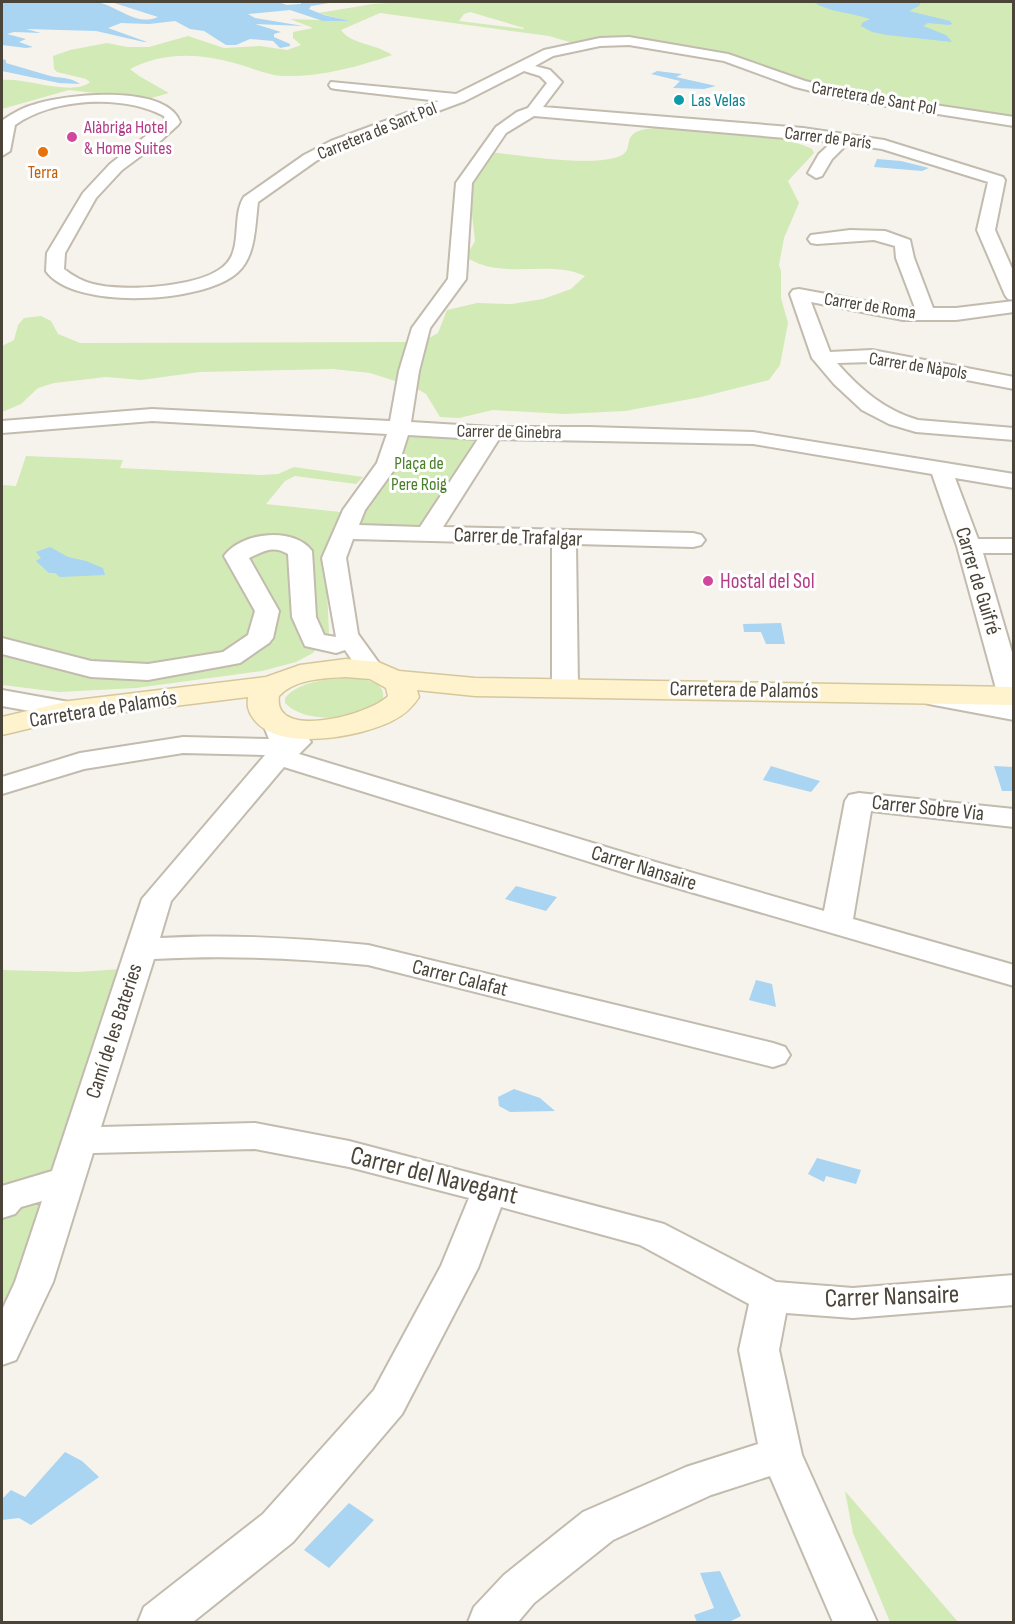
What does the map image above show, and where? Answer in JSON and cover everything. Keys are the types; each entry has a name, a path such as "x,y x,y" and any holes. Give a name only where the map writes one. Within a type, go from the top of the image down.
{"main road":[{"path":"274,716 311,671 343,668 388,685"},
{"name":"Carretera de Palamós","path":"2,726 69,710 205,693 242,700 307,730 323,729 373,718 388,685 915,694 1013,701"}],"street":[{"name":"Carretera de Sant Pol","path":"2,151 8,123 26,111 41,107 76,101 120,100 152,105 170,114 173,122 166,130 116,166 89,196 56,253 55,271 64,280 86,288 116,293 160,292 187,287 230,271 238,262 250,200 310,158 336,144 460,98 563,49 600,42 629,41 672,46 728,58 800,84 849,96 1014,122"},
{"path":"388,685 341,639 334,558 354,510 388,462 399,429 421,328 457,279 464,183 501,130 522,115 533,111 555,82 545,73 524,67"},
{"path":"336,85 460,98"},
{"name":"Carrer de París","path":"533,111 727,126 884,145 997,180 986,230 1014,295"},
{"path":"816,173 825,157 843,139"},
{"path":"817,239 878,236 896,238 904,244 905,258 926,314"},
{"name":"Carrer de Roma","path":"822,358 799,294 903,314 956,314 1014,306"},
{"name":"Carrer de Nàpols","path":"822,358 872,356 1014,382"},
{"path":"822,358 841,380 870,406 896,420 916,426 1014,434"},
{"name":"Carrer de Ginebra","path":"2,427 152,416 492,433 589,433 753,438 1014,481"},
{"path":"427,534 492,433"},
{"name":"Carrer de Guifré","path":"940,467 969,546 1013,701"},
{"name":"Carrer de Trafalgar","path":"344,532 693,540"},
{"path":"564,538 565,687"},
{"path":"2,646 91,669 147,672 231,658 260,638 267,612 236,556 261,543 283,541 300,551 304,617 314,641 341,639"},
{"path":"969,546 1014,546"},
{"path":"311,671 341,639"},
{"path":"2,698 69,710"},
{"path":"2,786 80,761 183,745 274,716"},
{"name":"Carrer Nansaire","path":"274,716 285,758 642,868 1014,976"},
{"name":"Camí de les Bateries","path":"2,1349 34,1281 157,899 274,716"},
{"name":"Carrer Sobre Via","path":"837,924 859,801 1014,818"},
{"name":"Carrer Calafat","path":"140,950 218,945 308,949 368,955 773,1055"},
{"name":"Carrer del Navegant","path":"79,1140 255,1136 349,1154 651,1234 770,1297"},
{"path":"2,1204 9,1197 66,1181"},
{"path":"160,1623 278,1528 388,1402 459,1268 490,1190"},
{"name":"Carrer Nansaire","path":"770,1297 853,1303 1014,1290"},
{"path":"770,1297 759,1350 781,1455 855,1623"},
{"path":"490,1623 519,1589 598,1526 701,1480 781,1455"}],"green space":[{"path":"404,2 1013,2 1013,119 851,94 802,82 734,58 622,39 573,43 549,36 380,13 341,30 358,42 392,55 352,67 311,75 283,76 208,57 168,57 155,59 130,69 169,93 148,99 69,90 2,109 2,80 72,88 90,82 57,72 54,69 53,56 70,50 107,43 127,47 149,47 188,36 224,48 260,46 287,50 301,45 293,38 293,32 313,28 290,19 349,21 318,13 373,4","holes":["470,12 524,29 459,21 464,14"]},
{"path":"663,128 762,136 799,144 812,149 814,153 788,181 799,203 784,238 779,265 781,298 788,323 780,365 769,380 701,397 625,411 564,414 493,410 459,418 440,417 426,394 414,387 370,373 333,369 200,372 141,380 106,377 54,383 38,388 21,404 2,412 2,346 14,340 18,325 24,318 41,316 51,321 58,334 80,343 408,342 427,339 438,333 447,310 477,303 512,304 543,299 571,289 585,276 557,269 498,268 469,259 468,253 475,241 469,189 488,152 570,160 601,160 625,153 632,135 636,132"},
{"name":"Plaça de Pere Roig","path":"399,429 492,433 427,534 344,532"},
{"path":"26,456 123,460 120,468 261,475 278,474 294,467 363,477 356,484 295,476 285,481 266,504 340,512 327,545 329,633 313,653 296,662 262,671 136,688 59,692 2,685 2,485 16,486"},
{"path":"345,678 377,684 383,693 383,700 362,712 334,718 306,715 285,703 285,698 291,692 305,685"},
{"path":"121,969 39,1222 2,1310 2,970 78,972"},
{"path":"845,1491 958,1622 890,1622 853,1533"}],"water":[{"path":"2,2 96,2 134,17 150,19 158,17 111,2 278,2 287,5 301,4 301,2 335,2 311,6 309,9 350,21 323,21 290,10 248,14 255,18 303,26 255,24 281,32 274,34 274,37 290,46 280,48 273,41 250,39 236,45 226,45 204,31 190,29 175,21 149,24 121,23 108,28 147,42 96,31 26,29 41,33 7,34 26,39 19,42 33,47 26,48 2,45"},
{"path":"813,2 921,2 919,6 909,11 950,21 952,24 949,25 928,23 923,26 946,35 952,42 872,32 861,26 870,19 826,8"},
{"path":"2,59 6,60 6,63 80,84 59,83 2,71"},
{"path":"657,71 682,74 676,77 716,86 704,89 673,88 680,81 651,74"},
{"path":"877,159 901,161 929,168 922,171 874,167"},
{"path":"50,547 68,557 103,568 105,575 60,577 55,573 49,573 36,561 41,558 36,552"},
{"path":"781,623 785,644 766,644 761,632 744,632 743,624"},
{"path":"771,766 820,781 811,792 763,780"},
{"path":"994,766 1013,767 1012,791 1002,791"},
{"path":"516,886 557,897 546,911 505,899"},
{"path":"756,980 772,984 776,1007 749,1000"},
{"path":"514,1089 540,1098 555,1111 510,1112 499,1106 498,1097"},
{"path":"817,1158 861,1170 856,1184 826,1176 824,1182 808,1174"},
{"path":"65,1452 82,1461 99,1477 31,1525 19,1518 2,1520 2,1499 11,1490 25,1497"},
{"path":"349,1503 374,1520 329,1568 304,1550"},
{"path":"720,1571 741,1616 729,1622 697,1622 694,1615 714,1608 700,1573"}],"place":[{"name":"Las Velas","path":"679,100"},
{"name":"Alàbriga Hotel & Home Suites","path":"72,137"},
{"name":"Terra","path":"43,152"},
{"name":"Hostal del Sol","path":"708,581"}]}
